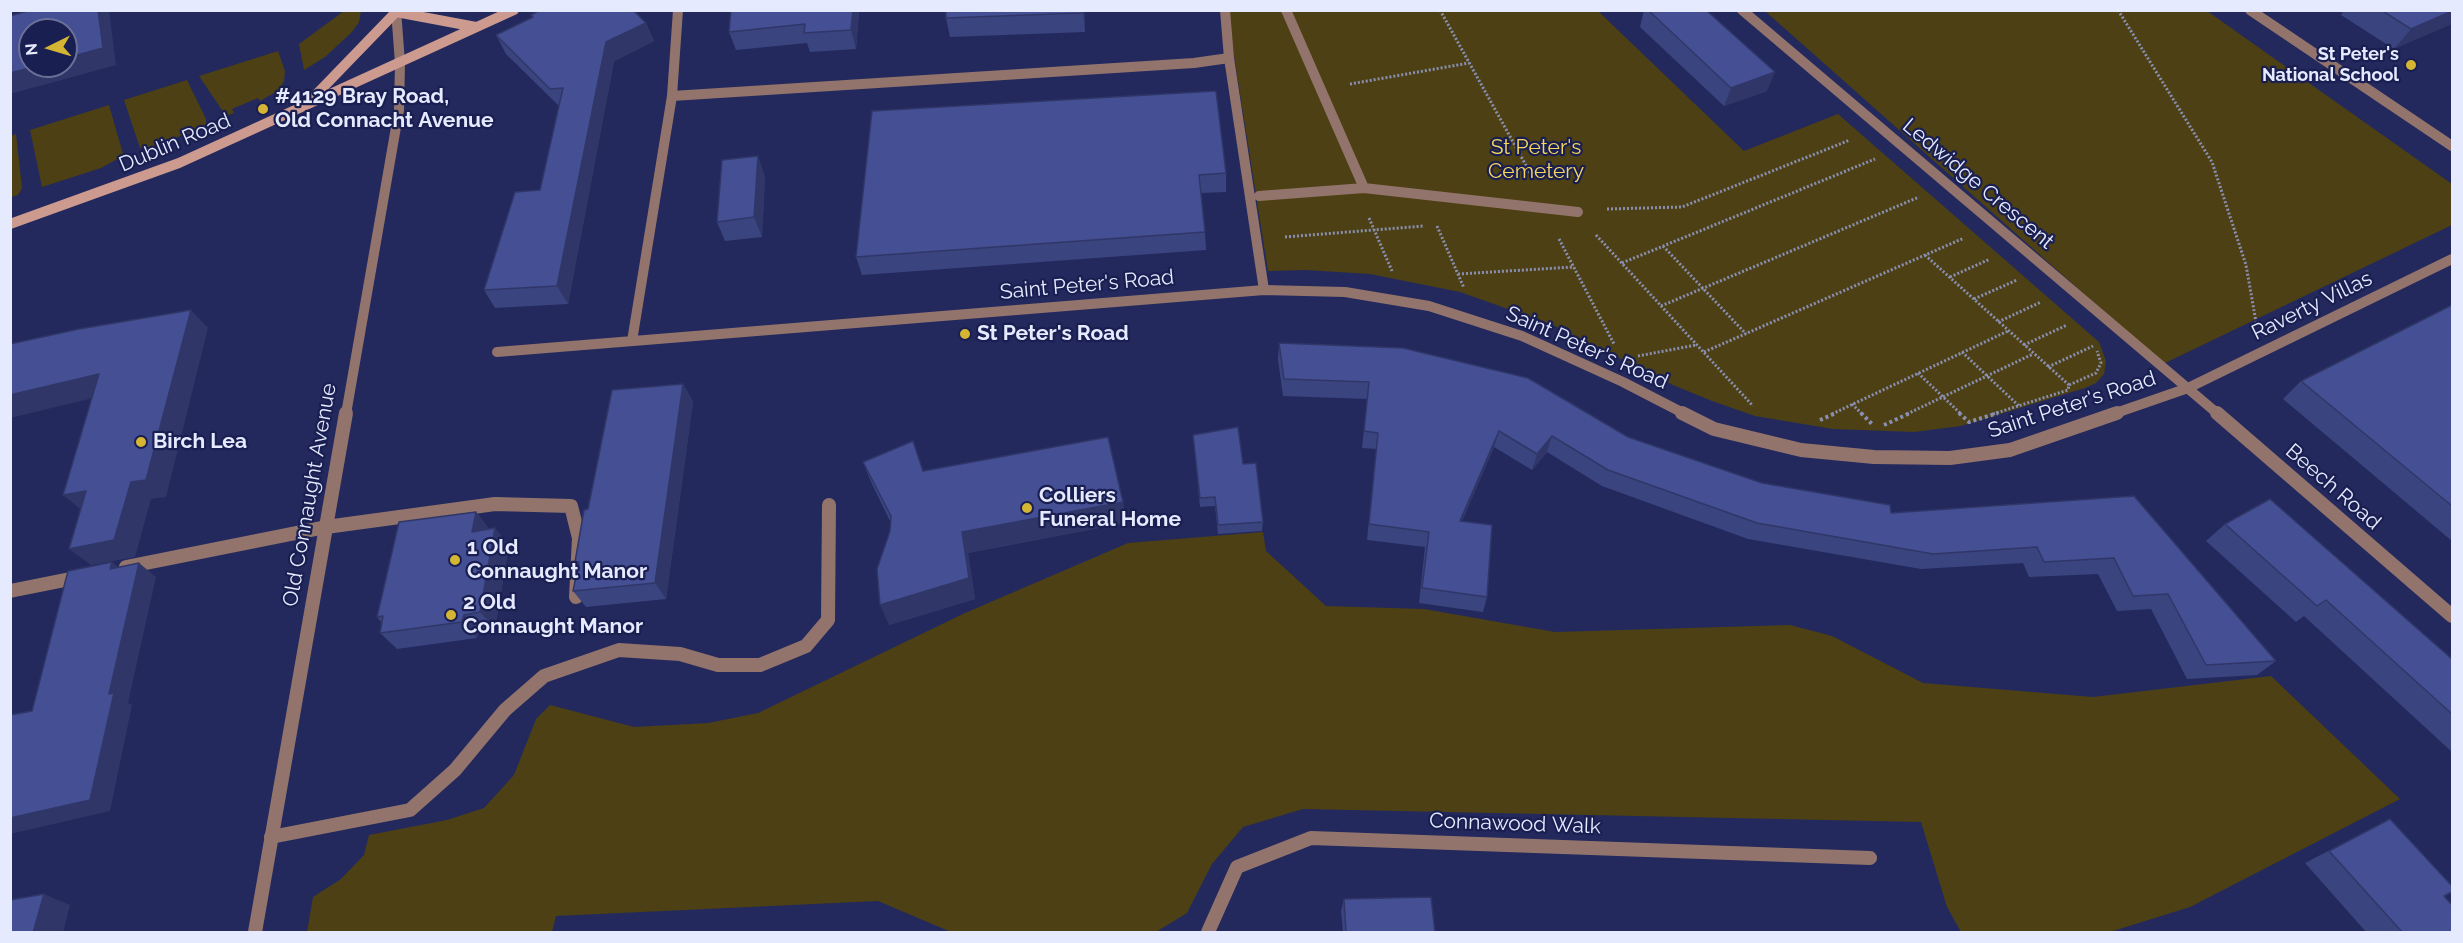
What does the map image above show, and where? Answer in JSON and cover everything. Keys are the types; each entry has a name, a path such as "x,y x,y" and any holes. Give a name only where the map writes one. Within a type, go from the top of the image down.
{"main road":[{"name":"Dublin Road","path":"10,224 179,163 303,109 514,10"},
{"path":"303,109 396,11 476,27"}],"street":[{"path":"632,341 672,96 678,10"},
{"path":"1225,10 1229,58 1264,290"},
{"path":"1286,10 1360,189"},
{"name":"Ledwidge Crescent","path":"1742,10 2188,388"},
{"path":"2250,10 2452,146"},
{"name":"Old Connaught Avenue","path":"255,933 399,110 400,63 396,11"},
{"path":"672,96 1194,63 1229,58"},
{"path":"1260,196 1360,189 1578,212"},
{"name":"Raverty Villas","path":"2188,388 2452,259"},
{"name":"Saint Peter's Road","path":"497,352 1264,290 1345,292 1429,306 1522,336 1623,382 1714,429 1801,450 1874,457 1950,458 2010,450 2188,388"},
{"name":"Beech Road","path":"2188,388 2452,616"},
{"path":"117,569 326,527 495,504 571,506 579,538 576,597"},
{"path":"271,837 410,810 455,770 505,710 544,676 619,650 680,654 718,665 760,665 806,646 828,620 829,505"},
{"path":"10,591 93,574"},
{"name":"Connawood Walk","path":"1208,933 1237,867 1311,838 1870,858"}],"path":[{"path":"1440,10 1547,210 1615,345"},
{"path":"2118,10 2211,162 2246,265 2257,328 2277,345"},
{"path":"1320,89 1469,63"},
{"path":"1761,411 1754,408 1696,345 1578,212 1588,209 1682,207 1859,136"},
{"path":"1622,263 1882,157"},
{"path":"1360,189 1374,230 1394,275"},
{"path":"1661,306 1925,195"},
{"path":"1283,237 1436,225 1464,288"},
{"path":"1704,352 1971,235"},
{"path":"1663,246 1746,334"},
{"path":"1925,255 2069,385"},
{"path":"1950,277 1996,257"},
{"path":"1458,274 1574,267"},
{"path":"1974,299 2020,278"},
{"path":"1998,322 2044,300"},
{"path":"2024,345 2070,323"},
{"path":"1815,422 2008,331"},
{"path":"1636,356 1696,345"},
{"path":"1918,373 1969,422 2068,390 2069,385 2096,373 2101,363 2094,345 2048,367"},
{"path":"1962,352 2020,406"},
{"path":"1852,404 1876,429 2033,354"}],"green space":[{"path":"344,11 361,11 359,22 352,32 325,57 304,70 299,44"},
{"name":"St Peter's Cemetery","path":"1227,11 1598,11 1744,151 1838,114 2099,342 2106,361 2104,374 2096,383 2085,388 1961,426 1914,432 1833,429 1755,416 1712,401 1673,385 1553,325 1460,292 1370,274 1305,270 1268,271"},
{"path":"1765,11 2207,11 2452,184 2452,225 2163,364"},
{"path":"278,51 285,71 284,81 279,90 260,101 258,98 232,109 234,113 226,116 199,76"},
{"path":"187,80 206,119 206,126 149,148 140,148 124,100"},
{"path":"109,105 123,154 121,157 101,168 42,187 30,130"},
{"path":"16,134 22,188 18,195 11,197 11,136"},
{"path":"1263,532 1266,551 1326,606 1424,609 1555,632 1790,625 1832,636 1923,683 2093,697 2271,676 2400,799 2190,907 2110,932 1961,932 1947,907 1921,822 1303,809 1243,827 1212,864 1187,913 1156,932 951,932 878,901 556,916 552,932 307,932 313,897 341,879 364,855 369,835 447,820 484,808 514,775 536,719 550,705 634,727 708,723 758,713 965,613 1128,543"}],"building":[{"path":"31,10 98,10 103,48 78,55 78,18 18,18 18,71 10,73 10,16"},
{"path":"540,10 633,10 646,23 606,42 557,286 484,290 515,192 540,190 563,88 550,89 496,35 533,17 531,15"},
{"path":"731,10 853,10 851,30 804,33 805,24 729,32"},
{"path":"946,10 1083,10 1083,13 946,18"},
{"path":"1648,10 1706,10 1775,72 1731,88"},
{"path":"2381,10 2452,10 2452,11 2411,29"},
{"path":"1216,91 1226,173 1199,175 1205,232 856,257 872,111"},
{"path":"758,156 754,217 717,222 722,160"},
{"path":"2452,305 2452,506 2301,381"},
{"path":"191,310 146,480 131,482 114,540 69,549 86,491 63,495 99,374 10,395 10,344 79,329"},
{"path":"1279,343 1403,348 1528,378 1628,437 1762,483 1890,505 1891,513 2134,496 2276,661 2206,665 2168,594 2133,596 2114,558 2044,562 2037,547 1933,554 1757,523 1608,470 1552,436 1537,454 1499,431 1460,521 1492,525 1487,597 1422,588 1429,532 1369,524 1378,433 1364,431 1369,382 1284,379"},
{"path":"683,384 655,583 573,591 579,562 575,562 584,510 588,509 612,390"},
{"path":"1238,427 1243,464 1256,463 1263,522 1218,525 1215,497 1200,498 1193,435"},
{"path":"1108,437 1123,502 962,532 969,578 880,605 877,569 890,531 891,516 863,462 913,441 923,471"},
{"path":"2270,499 2452,659 2452,714 2326,600 2317,606 2225,524"},
{"path":"476,512 472,532 495,528 480,612 464,615 462,622 380,633 383,616 377,617 399,522"},
{"path":"112,562 110,569 139,563 109,694 114,693 90,800 10,818 10,715 32,711 68,571"},
{"path":"2390,819 2452,886 2452,892 2444,896 2452,905 2452,933 2403,933 2329,851"},
{"path":"44,894 33,933 10,933 10,900"},
{"path":"1431,897 1435,933 1346,933 1344,899"}],"place":[{"name":"St Peter's National School","path":"2411,65"},
{"name":"#4129 Bray Road, Old Connacht Avenue","path":"263,109"},
{"name":"St Peter's Road","path":"965,334"},
{"name":"Birch Lea","path":"141,442"},
{"name":"Colliers Funeral Home","path":"1027,508"},
{"name":"1 Old Connaught Manor","path":"455,560"},
{"name":"2 Old Connaught Manor","path":"451,615"}]}
